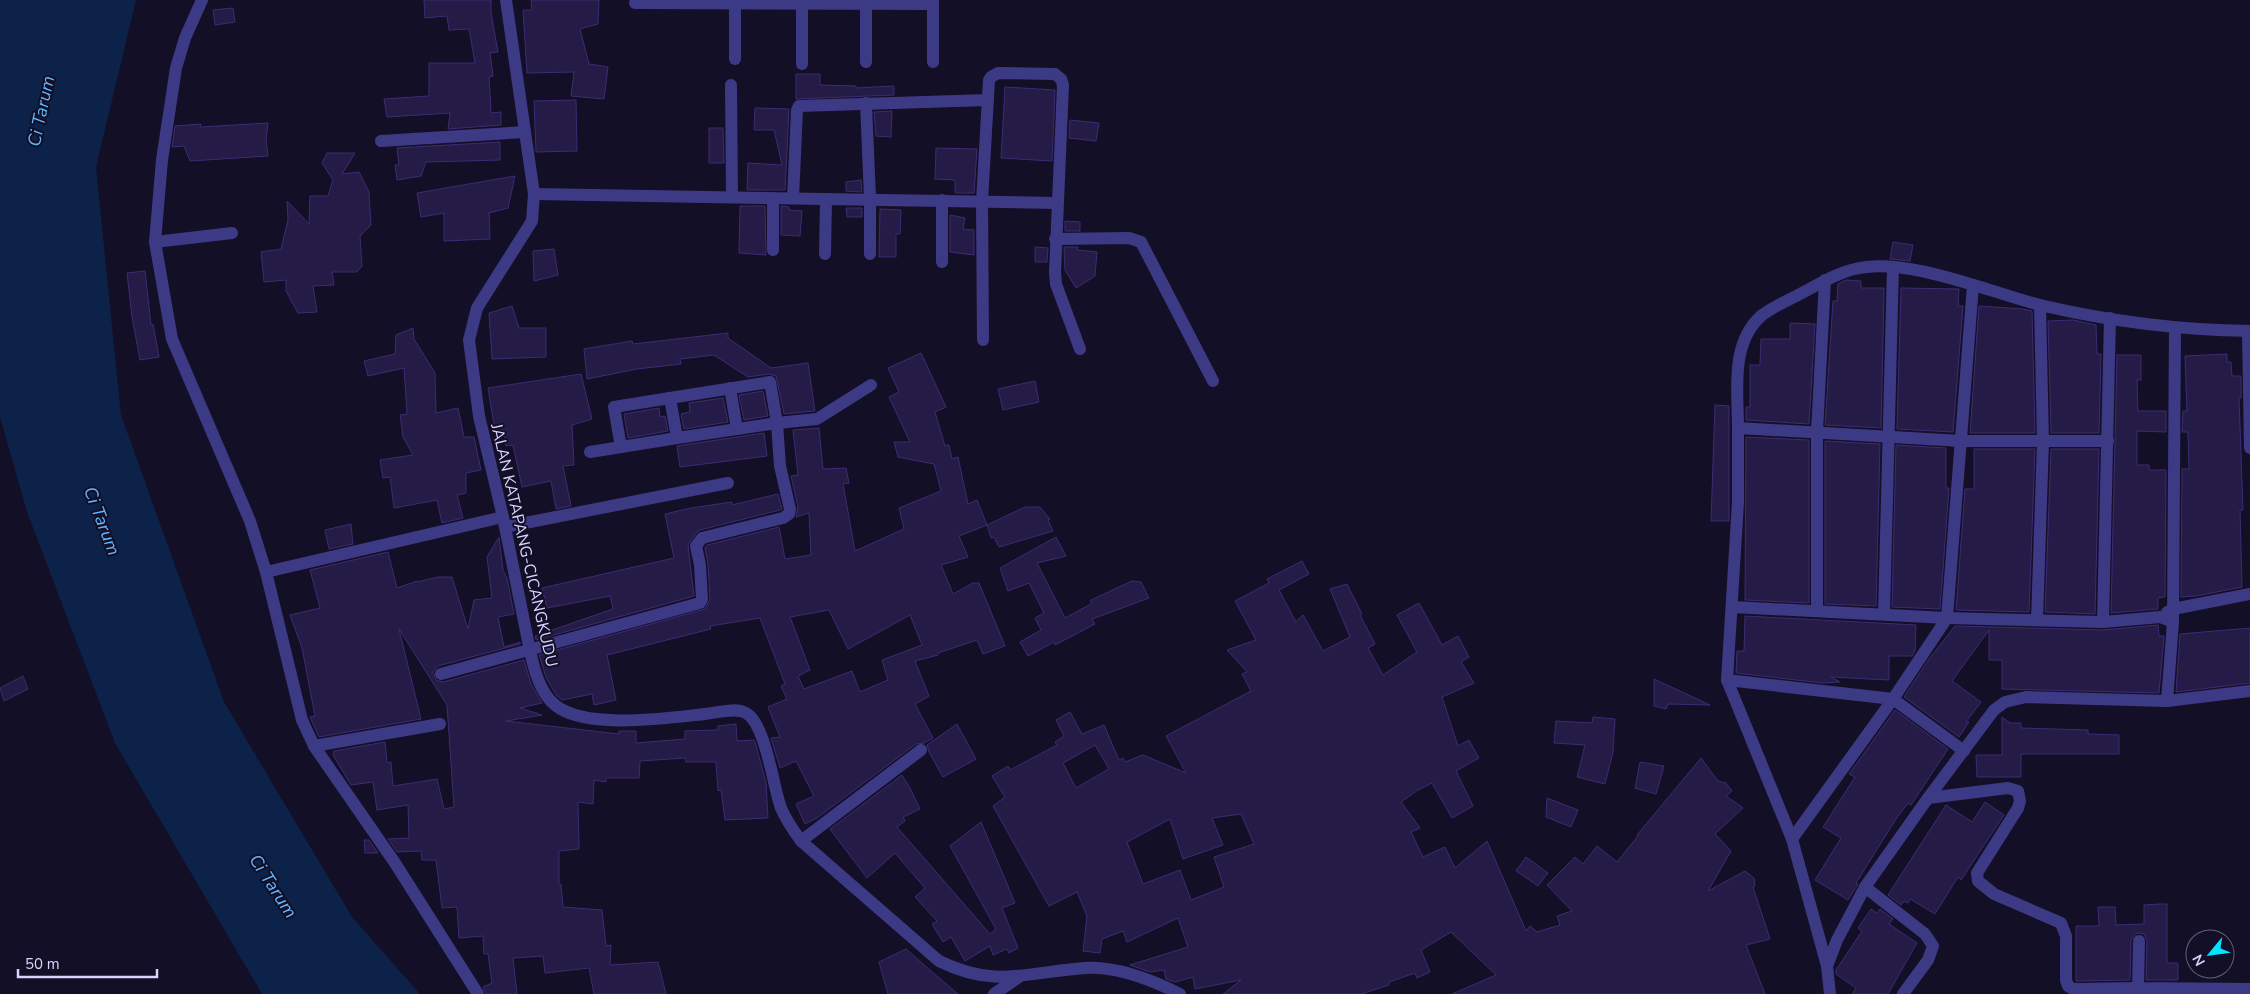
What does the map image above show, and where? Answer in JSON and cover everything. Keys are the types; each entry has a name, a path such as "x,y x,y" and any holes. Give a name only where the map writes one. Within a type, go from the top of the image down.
{"street":[{"path":"202,0 185,38 176,68 162,160 155,242 172,339 250,522 266,572 302,720 314,746 395,863 478,994"},
{"name":"JALAN KATAPANG-CICANGKUDU","path":"506,0 534,194 532,221 477,308 469,340 480,416 535,673 554,704 580,716 627,720 662,719 741,711 752,718 757,725 781,808 790,826 801,841 939,961 959,971 983,976 1019,978 1086,968 1111,970 1165,987 1180,994"},
{"path":"635,3 866,4 933,2 933,62"},
{"path":"735,3 735,60"},
{"path":"802,4 802,64"},
{"path":"866,4 866,62"},
{"path":"983,340 982,201 989,80 994,74 1055,74 1063,85 1055,239 1056,284 1080,349"},
{"path":"731,85 732,197"},
{"path":"794,198 798,108 802,106 866,102 988,100"},
{"path":"866,102 870,254"},
{"path":"381,141 525,132"},
{"path":"534,194 1057,202"},
{"path":"773,198 773,250"},
{"path":"825,254 826,199"},
{"path":"942,200 942,262"},
{"path":"155,242 232,233"},
{"path":"1055,239 1129,238 1141,242 1212,381"},
{"path":"1830,994 1827,966 1792,839 1727,680 1738,502 1738,359 1745,338 1752,326 1768,312 1826,280 1854,269 1869,266 1893,267 1973,285 2040,305 2110,318 2175,328 2249,331 2250,448"},
{"path":"1884,614 1887,437 1893,267"},
{"path":"1817,610 1818,431 1826,280"},
{"path":"1792,839 1893,699 1947,618 1973,285"},
{"path":"2037,620 2043,442 2040,305"},
{"path":"2104,622 2110,318"},
{"path":"2167,700 2173,615 2175,328"},
{"path":"441,674 700,603 700,565 696,546 698,541 702,538 784,518 789,514 790,509 777,445 777,422 770,382 614,407 621,447"},
{"path":"590,452 777,422 817,419 871,386"},
{"path":"730,388 737,429"},
{"path":"670,398 677,438"},
{"path":"1738,428 1818,431 1961,441 2108,441"},
{"path":"266,572 504,522 728,483"},
{"path":"1732,607 1947,618 2104,622 2160,618 2250,594"},
{"path":"1727,680 1893,699 1964,751"},
{"path":"1827,966 1837,940 1865,887 1928,798 1994,710 2015,698 2167,700 2250,691"},
{"path":"314,746 440,724"},
{"path":"801,841 921,750"},
{"path":"1928,798 2008,788 2018,792 2020,801 2018,808 1977,873 1978,881 1994,894 2061,923 2066,936 2066,980 2068,986 2073,989 2138,991 2250,990"},
{"path":"1865,887 1925,934 1933,946 1928,960 1903,994"},
{"path":"2138,991 2139,941"},
{"path":"994,994 1019,978"}],"water":[{"name":"Ci Tarum","path":"0,0 136,0 96,167 121,415 224,702 352,917 420,994 262,994 115,743 27,512 0,417"}],"building":[{"path":"424,0 491,0 491,13 498,52 490,53 493,76 489,77 491,113 501,112 501,125 448,129 450,113 387,117 384,99 429,96 429,63 475,63 469,29 449,30 447,16 425,18"},
{"path":"531,0 599,0 598,24 580,29 589,64 608,67 604,99 571,96 574,72 527,73 523,10 532,10"},
{"path":"233,8 235,22 215,25 213,10"},
{"path":"796,74 820,74 820,85 856,86 856,88 894,86 894,95 796,99"},
{"path":"1005,87 1055,90 1052,161 1001,158"},
{"path":"576,100 577,151 536,152 534,101"},
{"path":"755,108 789,109 785,190 747,190 748,163 782,165 774,130 754,130"},
{"path":"892,111 891,137 876,136 874,112"},
{"path":"1070,120 1099,123 1096,141 1069,138"},
{"path":"268,123 266,140 268,156 190,161 184,146 172,147 175,126 201,124 200,127"},
{"path":"709,128 723,128 724,163 709,163"},
{"path":"500,142 500,160 426,162 421,176 397,180 395,165 399,165 397,148"},
{"path":"936,148 977,149 974,193 955,193 955,180 935,179"},
{"path":"327,153 355,153 342,174 359,172 369,192 371,225 360,236 362,266 357,272 332,272 334,285 313,286 317,312 298,313 286,291 286,280 264,282 261,252 281,249 288,220 287,201 309,224 310,196 328,196 333,180 322,163"},
{"path":"515,176 508,208 489,213 490,239 444,241 444,213 421,217 417,193"},
{"path":"861,180 862,192 846,191 846,182"},
{"path":"740,206 765,206 766,255 739,253"},
{"path":"781,206 789,207 789,210 802,211 800,236 781,235"},
{"path":"846,208 862,208 862,217 847,217"},
{"path":"880,209 901,210 900,234 896,234 896,257 879,257"},
{"path":"950,215 965,218 963,229 974,230 974,255 950,252"},
{"path":"1065,221 1080,222 1080,231 1065,231"},
{"path":"1893,242 1913,245 1910,261 1890,259"},
{"path":"1035,247 1048,248 1047,262 1035,262"},
{"path":"1064,247 1078,247 1077,250 1097,252 1095,276 1076,288 1065,270"},
{"path":"554,249 558,275 534,281 533,251"},
{"path":"145,271 151,325 153,324 159,357 140,360 132,317 127,273"},
{"path":"1846,280 1861,281 1861,288 1884,288 1881,428 1825,425 1833,301 1837,301 1838,284"},
{"path":"1901,288 1959,289 1958,306 1963,306 1953,432 1897,429"},
{"path":"512,306 519,328 546,328 546,357 492,359 489,313"},
{"path":"1979,306 2032,311 2035,433 1970,433"},
{"path":"2073,320 2096,325 2097,354 2101,354 2099,433 2051,433 2048,321"},
{"path":"1790,323 1815,324 1809,424 1746,420 1746,407 1750,407 1750,365 1760,365 1761,339 1790,339"},
{"path":"413,328 414,339 435,373 436,413 458,408 464,437 474,437 481,470 466,473 466,493 457,495 463,518 442,523 437,500 394,508 390,477 383,478 380,460 413,455 403,437 400,415 407,414 404,368 368,376 364,361 395,354 396,335"},
{"path":"728,333 728,338 771,368 808,363 815,411 784,414 776,376 769,374 748,377 714,355 680,359 681,364 637,369 587,379 584,349 632,341 633,344"},
{"path":"921,353 946,407 935,412 945,446 949,445 952,459 958,457 968,504 977,500 987,525 959,536 968,557 941,565 953,594 973,583 979,583 1005,646 983,654 977,640 938,653 938,655 915,661 929,696 915,704 933,738 924,743 916,744 817,818 805,824 796,804 814,796 796,761 780,768 771,738 780,737 768,707 787,699 781,686 785,684 760,618 710,626 711,629 607,655 616,700 594,705 592,694 562,700 556,695 546,677 539,655 705,609 710,599 705,548 707,545 779,527 785,559 811,555 809,513 796,517 798,507 791,476 798,475 793,430 819,428 823,469 846,468 849,483 843,484 855,551 904,529 899,508 941,491 934,464 898,457 894,442 910,442 889,397 899,392 888,368","holes":["829,610 848,649 910,615 922,645 882,660 888,680 860,692 852,671 804,689 798,676 810,670 790,617"]},
{"path":"2227,354 2227,362 2231,362 2232,376 2241,376 2241,398 2239,398 2243,510 2240,510 2242,587 2181,597 2182,469 2189,469 2188,432 2182,432 2183,411 2187,411 2185,356"},
{"path":"2117,355 2141,355 2141,380 2137,380 2138,411 2166,411 2166,432 2137,431 2137,465 2149,465 2149,470 2166,470 2165,597 2158,598 2158,609 2111,613"},
{"path":"581,374 592,419 572,425 574,465 563,466 571,506 556,509 551,481 522,487 513,445 506,446 504,430 495,431 488,388"},
{"path":"1035,381 1039,402 1003,410 998,389"},
{"path":"763,391 768,416 744,420 739,395"},
{"path":"723,398 728,422 684,429 681,414 690,412 689,403"},
{"path":"1715,405 1729,406 1729,521 1711,521"},
{"path":"659,408 660,417 665,416 668,431 628,438 624,414"},
{"path":"764,433 767,456 680,467 677,446"},
{"path":"1746,437 1809,440 1809,603 1745,600"},
{"path":"1825,441 1880,444 1876,606 1825,604"},
{"path":"1896,445 1946,448 1946,488 1949,488 1940,609 1892,607"},
{"path":"1974,449 2035,449 2029,612 1956,610 1965,489 1974,489"},
{"path":"2051,449 2099,449 2095,614 2045,612"},
{"path":"778,494 782,509 780,510 700,530 696,533 688,545 694,596 536,640 535,636 613,609 610,596 547,608 542,588 674,558 665,514 732,502 732,505"},
{"path":"1025,507 1040,507 1050,519 1048,520 1053,531 999,547 994,537 991,538 987,525"},
{"path":"351,524 353,544 329,549 325,530"},
{"path":"499,537 503,570 507,578 514,614 498,617 504,647 520,642 520,644 438,666 433,672 436,680 443,682 524,660 531,684 542,703 520,708 542,715 506,721 619,734 619,731 636,731 636,743 685,739 685,731 718,730 718,726 736,724 737,741 754,740 756,745 766,783 768,818 725,820 721,790 718,791 716,762 686,762 685,758 640,761 639,778 606,778 606,782 594,780 593,804 578,802 579,849 559,851 559,884 561,884 563,907 602,910 606,946 611,945 610,965 658,962 666,994 594,994 589,968 545,973 543,956 513,958 517,994 486,994 483,987 492,983 488,954 484,954 483,936 459,938 457,907 442,908 436,860 422,860 421,851 397,852 388,839 409,838 408,805 377,810 373,782 351,785 333,755 334,751 385,742 387,763 391,762 393,786 437,779 444,809 454,807 447,705 399,629 421,719 319,737 310,717 315,716 302,648 290,615 320,608 310,570 388,552 397,588 417,581 438,577 452,577 468,629 474,600 492,598 487,557"},
{"path":"1056,537 1066,556 1037,563 1065,618 1091,604 1091,600 1132,581 1141,582 1149,598 1092,619 1095,624 1055,645 1054,642 1028,656 1020,642 1041,630 1035,618 1044,613 1029,583 1008,591 1000,568"},
{"path":"1302,561 1309,574 1279,590 1296,622 1303,615 1323,651 1350,637 1330,589 1347,584 1375,644 1368,648 1383,675 1417,652 1397,615 1419,603 1442,645 1458,636 1469,657 1461,662 1474,683 1442,697 1458,746 1469,740 1479,758 1456,771 1473,806 1452,818 1432,783 1401,802 1420,828 1411,832 1423,857 1445,847 1455,868 1487,841 1526,931 1530,926 1537,932 1560,925 1557,916 1572,911 1547,885 1575,857 1583,864 1597,846 1617,862 1701,758 1718,781 1726,783 1732,791 1726,796 1743,808 1715,834 1731,851 1708,891 1745,871 1754,878 1755,886 1753,887 1770,939 1746,945 1765,994 1452,994 1496,975 1451,932 1421,950 1430,972 1417,978 1415,973 1389,982 1389,985 1361,994 1223,994 1241,980 1195,989 1193,977 1175,982 1166,979 1164,970 1150,972 1130,965 1188,947 1178,918 1127,942 1123,931 1102,939 1100,953 1083,951 1087,916 1077,892 1049,906 993,806 1005,797 992,776 1008,766 1010,770 1057,745 1055,742 1064,736 1056,720 1070,712 1082,734 1104,725 1119,760 1123,758 1125,762 1143,755 1186,773 1166,736 1251,691 1242,674 1247,672 1227,650 1256,640 1235,601 1269,583 1267,579","holes":["1095,745 1109,769 1076,788 1063,763","1241,814 1254,844 1214,857 1224,887 1191,900 1180,870 1143,884 1127,842 1170,819 1183,859 1223,845 1212,818"]},
{"path":"1745,616 1916,625 1915,651 1912,656 1889,656 1889,680 1831,677 1840,682 1822,683 1736,673 1737,651 1744,651"},
{"path":"2158,625 2159,636 2164,636 2159,693 2002,689 2002,660 1989,660 1989,630 1952,681 1981,702 1966,722 1969,722 1959,737 1904,697 1929,659 1955,626 2103,630"},
{"path":"2250,628 2250,683 2176,692 2180,634"},
{"path":"23,676 28,689 4,701 0,688"},
{"path":"1654,679 1710,705 1668,704 1666,709 1654,706"},
{"path":"1895,710 1948,749 1911,805 1908,803 1896,819 1856,883 1858,884 1848,900 1815,880 1841,838 1823,827 1855,777 1849,774"},
{"path":"1593,717 1615,719 1613,752 1605,784 1577,777 1585,745 1554,743 1556,721 1592,723"},
{"path":"2002,717 2010,723 2021,723 2021,728 2088,730 2088,734 2119,735 2119,754 2021,754 2021,777 1977,777 1976,755 2002,755"},
{"path":"957,724 976,759 943,777 927,745"},
{"path":"1640,762 1664,766 1656,794 1635,788"},
{"path":"902,775 920,809 903,817 905,821 897,827 990,934 996,929 950,846 981,822 1015,903 1002,908 1018,948 1009,953 1007,949 993,955 990,946 965,961 951,937 943,942 932,924 937,921 915,897 925,888 895,853 867,878 830,829"},
{"path":"1547,798 1578,810 1571,827 1546,817"},
{"path":"1985,802 2004,815 1961,880 1958,877 1935,914 1910,899 1908,903 1904,901 1901,905 1888,895 1946,805 1972,822"},
{"path":"364,840 369,840 378,853 365,853"},
{"path":"1526,857 1548,873 1538,886 1516,871"},
{"path":"2167,904 2167,963 2178,963 2178,980 2146,980 2147,941 2144,934 2139,933 2135,934 2131,940 2130,980 2076,981 2076,926 2099,926 2098,907 2115,907 2116,925 2144,924 2144,905"},
{"path":"1871,909 1877,913 1880,909 1893,919 1889,924 1917,943 1888,994 1852,994 1856,988 1836,974 1836,970 1862,931 1858,928"},
{"path":"906,949 958,994 888,994 879,962"}]}
